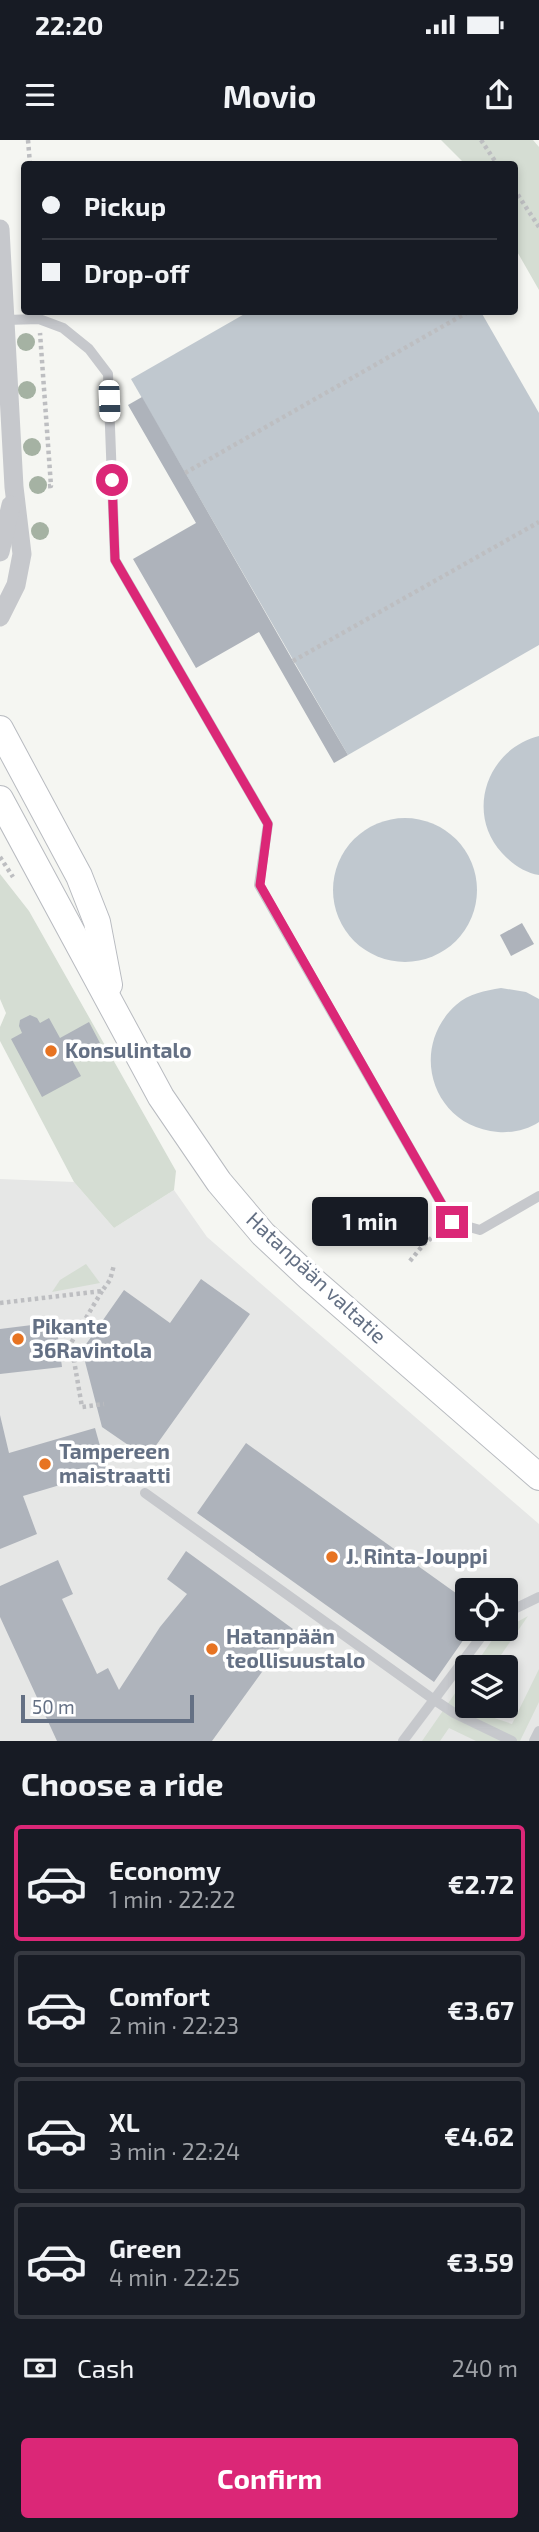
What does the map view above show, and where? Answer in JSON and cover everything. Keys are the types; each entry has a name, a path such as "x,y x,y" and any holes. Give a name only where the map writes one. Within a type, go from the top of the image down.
{"main road":[{"name":"Hatanpään valtatie","path":"0,729 79,876 97,922 113,1008"},
{"name":"Hatanpään valtatie","path":"0,799 162,1097 203,1161 263,1234 539,1477"}],"street":[{"path":"0,229 14,487 22,554 16,584 0,617"},
{"path":"0,552 14,487"}],"lane":[{"path":"6,320 39,319 63,328 89,349 108,374 115,560 268,824 260,885 452,1222 480,1230 539,1196"},
{"path":"145,1493 433,1699 454,1713 512,1741"},
{"path":"518,1607 539,1597"},
{"path":"403,1741 478,1641"},
{"path":"534,1741 539,1731"}],"path":[{"path":"28,140 30,161"},
{"path":"481,140 495,161"},
{"path":"518,195 539,227"},
{"path":"185,473 463,315"},
{"path":"39,319 51,486"},
{"path":"293,662 539,522"},
{"path":"410,1261 424,1244 452,1222"},
{"path":"104,1404 82,1407 71,1343 110,1280 114,1265"},
{"path":"0,1303 102,1291"}],"shaded area":[{"path":"441,140 533,140 539,147 539,290 518,253 518,161 462,161"},
{"path":"243,315 483,315 539,413 539,645 348,755 131,379"},
{"path":"539,736 539,875 519,867 502,853 491,837 485,820 484,802 487,784 506,754 521,743"},
{"path":"405,818 432,824 456,839 471,863 477,890 471,917 456,941 432,956 405,962 378,956 354,941 339,917 333,890 339,863 354,839 378,824"},
{"path":"0,874 29,911 176,1171 174,1190 114,1228 74,1182 0,1041 0,1027 6,1013 0,999"},
{"path":"501,988 526,992 539,999 539,1122 524,1129 498,1132 475,1127 457,1116 443,1101 434,1083 431,1063 433,1042 441,1023 456,1005 472,995"},
{"path":"0,1179 74,1182 114,1228 174,1190 207,1237 539,1524 539,1741 0,1741"},
{"path":"86,1264 100,1283 52,1292 60,1280"},
{"path":"528,1616 518,1630 518,1621"},
{"path":"492,1641 511,1641 501,1655 482,1655"},
{"path":"539,1669 539,1702 520,1741 476,1741 449,1728 440,1741 422,1741 455,1693 455,1718 494,1718 512,1724 515,1718 518,1718 518,1712"}],"building":[{"path":"142,397 348,755 334,763 259,632 196,668 133,559 196,523 128,405"},
{"path":"522,923 534,944 511,956 500,935"},
{"name":"Konsulintalo","path":"30,1015 40,1023 49,1018 60,1038 89,1022 100,1043 71,1058 81,1076 42,1097 11,1039 22,1033 20,1020"},
{"path":"201,1279 250,1314 147,1458 102,1427 82,1350 124,1290 170,1323"},
{"path":"56,1322 62,1367 0,1374 0,1329"},
{"path":"0,1415 9,1453 95,1428 107,1471 23,1496 37,1534 0,1549"},
{"name":"J. Rinta-Jouppi","path":"246,1443 455,1592 455,1641 463,1641 434,1682 197,1513"},
{"name":"Hatanpään teollisuustalo","path":"186,1551 293,1629 212,1741 57,1741 0,1617 0,1586 58,1560 73,1594 62,1599 97,1674 108,1668 119,1690 160,1627 187,1594 167,1579"}],"place":[{"name":"Konsulintalo","path":"51,1051"},
{"name":"Pikante 36Ravintola","path":"18,1339"},
{"name":"Tampereen maistraatti","path":"45,1464"},
{"name":"J. Rinta-Jouppi","path":"332,1557"},
{"name":"Hatanpään teollisuustalo","path":"212,1649"}],"route":[{"path":"112,480 115,560 268,824 260,885 452,1222"}]}
